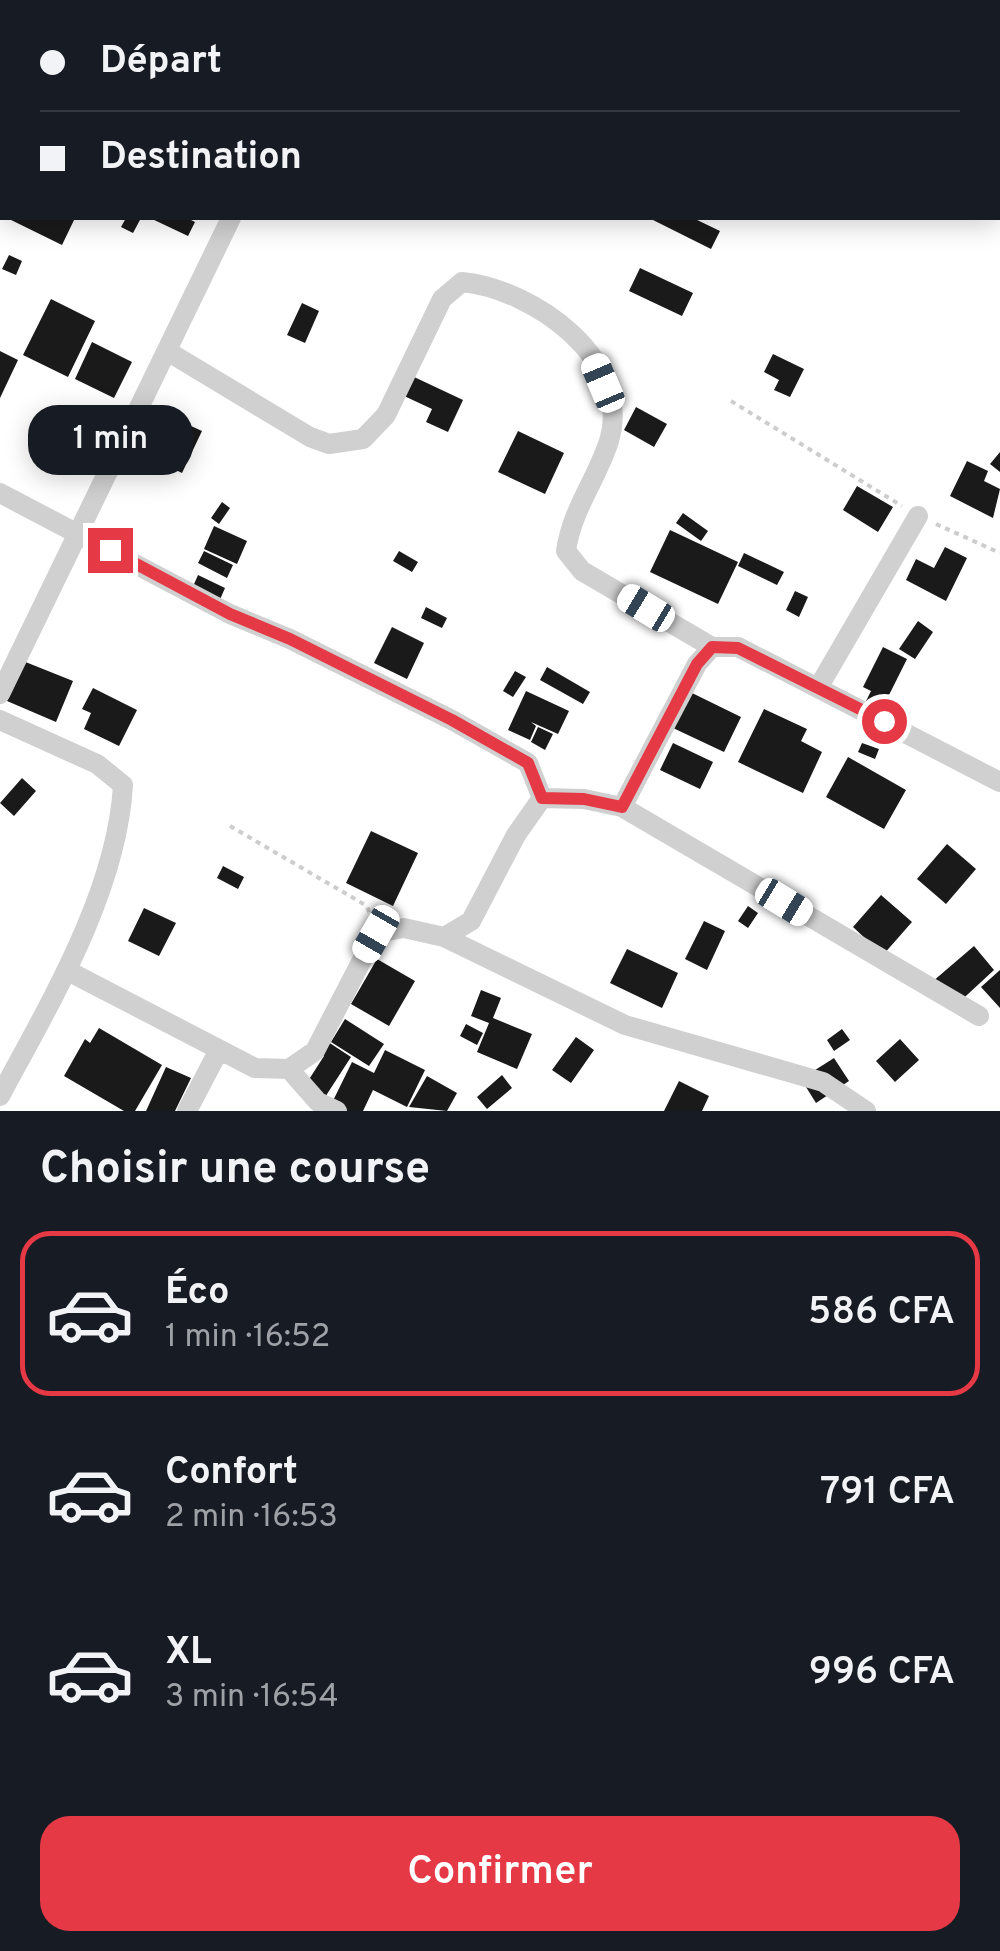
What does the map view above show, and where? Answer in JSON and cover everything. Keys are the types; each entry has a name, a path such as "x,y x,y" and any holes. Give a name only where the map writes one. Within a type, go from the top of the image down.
{"street":[{"path":"0,694 230,220"},
{"path":"167,352 329,444 363,438 386,414 442,299 462,282 490,285 562,323 593,358 614,408 608,443 572,517 566,551 582,572 712,647 738,648 1000,782"},
{"path":"0,493 230,614 290,639 498,746 528,763 542,798"},
{"path":"818,688 918,516"},
{"path":"622,807 697,664 712,647"},
{"path":"0,720 97,764 123,784 122,815 68,972 0,1096"},
{"path":"542,798 584,799 622,807 979,1016"},
{"path":"444,937 471,921 516,835 542,798"},
{"path":"68,972 255,1068 289,1069 314,1051 376,934 404,928 444,937 626,1025 823,1082 866,1111"},
{"path":"187,1111 219,1050"},
{"path":"289,1069 318,1102 337,1111"}],"path":[{"path":"731,401 918,516 1000,553"},
{"path":"230,826 367,906 376,934"}],"building":[{"path":"11,220 74,220 62,245"},
{"path":"125,220 140,220 133,233 121,227"},
{"path":"154,220 191,220 195,222 188,236"},
{"path":"653,220 697,220 720,231 711,249"},
{"path":"9,255 22,261 16,275 2,269"},
{"path":"640,268 693,293 682,316 629,291"},
{"path":"51,299 95,321 68,377 23,355"},
{"path":"302,303 319,311 305,343 287,335"},
{"path":"92,342 132,362 114,398 75,379"},
{"path":"0,351 18,360 0,398"},
{"path":"773,354 804,369 790,397 774,390 779,380 764,372"},
{"path":"412,376 463,400 448,432 426,422 432,409 402,395"},
{"path":"143,404 202,431 182,473 124,445"},
{"path":"636,407 667,424 654,447 624,430"},
{"path":"518,431 564,453 545,494 498,472"},
{"path":"1000,452 1000,472 990,464"},
{"path":"967,461 988,471 984,481 1000,489 993,518 950,496"},
{"path":"857,486 893,507 878,532 843,510"},
{"path":"222,502 230,508 219,524 211,518"},
{"path":"683,513 708,531 701,541 676,523"},
{"path":"214,526 247,541 237,564 204,549"},
{"path":"670,530 738,562 718,604 650,572"},
{"path":"945,547 967,558 946,601 906,580 916,559 934,568"},
{"path":"204,551 233,565 227,578 198,563"},
{"path":"399,551 418,562 412,572 393,561"},
{"path":"744,553 784,572 777,585 738,566"},
{"path":"198,575 225,588 218,604 191,591"},
{"path":"795,591 808,597 799,617 786,610"},
{"path":"426,607 447,618 442,628 421,618"},
{"path":"918,621 933,632 915,659 899,649"},
{"path":"392,627 424,643 407,679 374,663"},
{"path":"883,647 907,659 880,713 864,705 871,691 863,687"},
{"path":"23,661 73,681 56,722 7,701"},
{"path":"547,667 590,692 583,704 540,680"},
{"path":"515,671 526,677 513,697 503,691"},
{"path":"93,688 137,710 119,746 84,729 91,713 82,709"},
{"path":"526,691 569,711 558,734 531,722 536,726 530,740 508,730"},
{"path":"690,692 741,717 724,752 673,728"},
{"path":"764,709 807,729 801,741 822,752 803,793 738,762"},
{"path":"538,727 553,734 545,750 531,742"},
{"path":"673,743 713,762 700,789 660,770"},
{"path":"862,743 879,749 875,759 858,752"},
{"path":"848,757 906,790 884,829 826,797"},
{"path":"22,778 36,791 14,816 0,803"},
{"path":"371,831 418,853 393,906 346,883"},
{"path":"947,844 976,869 946,904 917,879"},
{"path":"223,866 244,877 238,889 217,878"},
{"path":"881,895 912,922 883,955 853,927"},
{"path":"748,906 758,913 748,928 738,921"},
{"path":"144,908 176,923 159,956 128,941"},
{"path":"704,921 725,931 707,970 685,959"},
{"path":"974,946 994,970 954,1007 932,982"},
{"path":"627,949 678,973 662,1008 610,983"},
{"path":"377,959 415,981 389,1026 351,1004"},
{"path":"1000,970 1000,1008 981,987"},
{"path":"481,990 501,998 493,1018 532,1034 517,1069 477,1052 489,1023 471,1016"},
{"path":"345,1019 384,1044 369,1066 331,1042"},
{"path":"466,1024 483,1033 477,1045 460,1036"},
{"path":"99,1028 162,1065 135,1111 124,1111 64,1076 85,1039 90,1043"},
{"path":"842,1029 850,1040 834,1051 827,1040"},
{"path":"319,1036 351,1057 318,1108 299,1095 324,1056 311,1048"},
{"path":"576,1037 594,1050 571,1083 552,1070"},
{"path":"900,1039 919,1060 895,1082 876,1061"},
{"path":"385,1050 425,1070 407,1107 373,1090 363,1111 328,1111 352,1062 374,1073"},
{"path":"834,1058 849,1081 816,1103 801,1079"},
{"path":"166,1067 191,1078 175,1111 146,1111"},
{"path":"502,1075 512,1088 487,1109 477,1097"},
{"path":"427,1076 457,1093 447,1111 409,1107"},
{"path":"679,1081 709,1096 702,1111 664,1111"}],"route":[{"path":"110,550 230,614 290,639 452,720 528,763 542,798 584,799 622,807 697,664 712,647 738,648 884,721"}]}
